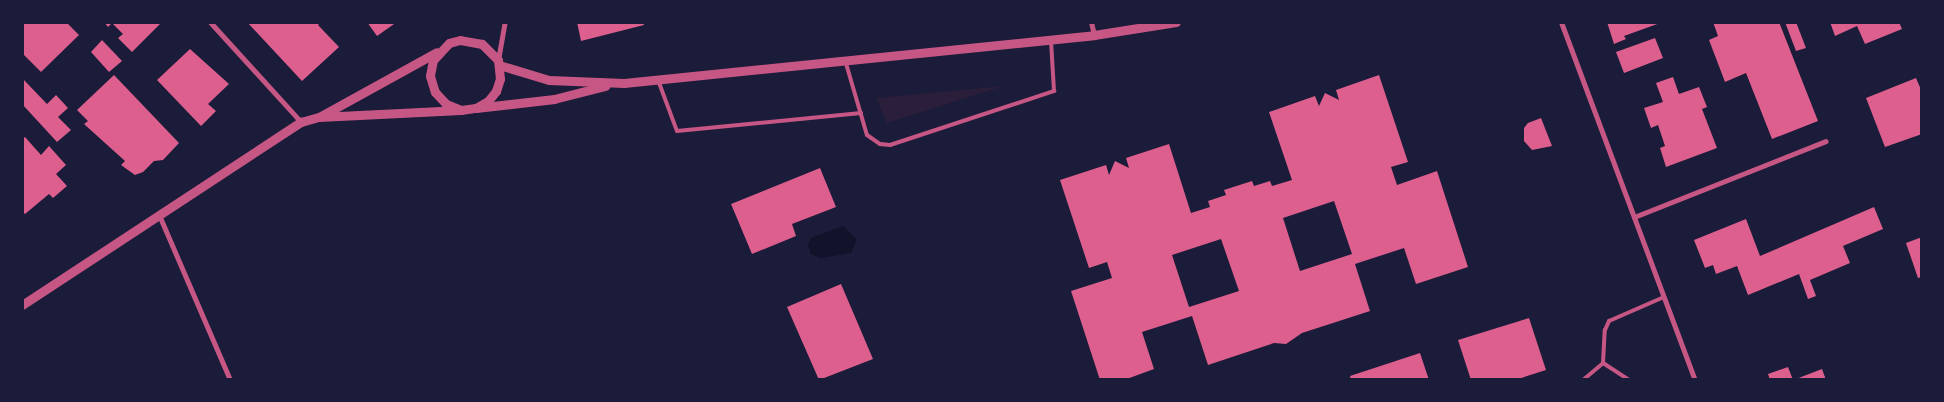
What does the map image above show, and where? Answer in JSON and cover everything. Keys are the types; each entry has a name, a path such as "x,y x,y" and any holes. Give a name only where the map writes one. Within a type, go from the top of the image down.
{"street":[{"path":"210,22 301,122"},
{"path":"476,108 496,91 500,78 498,63 505,22"},
{"path":"1091,22 1094,34"},
{"path":"22,305 159,213 301,122 318,117 454,42 472,40 482,44 498,63 549,80 614,83 1051,39 1176,22"},
{"path":"1561,22 1695,380"},
{"path":"440,50 433,60 430,76 435,92 446,104 461,110"},
{"path":"318,117 461,110 554,99 614,83"},
{"path":"1634,217 1826,141"},
{"path":"159,213 230,380"}],"lane":[{"path":"845,60 867,135 880,144 890,145 1054,91 1051,39"},
{"path":"658,80 677,131 861,113"},
{"path":"1583,380 1603,363 1605,330 1609,321 1664,297"},
{"path":"1603,363 1629,380"}],"shaded area":[{"path":"1004,86 887,123 876,98"},
{"path":"843,226 857,239 851,253 820,258 811,254 808,245 811,238"}],"building":[{"path":"22,22 66,22 79,35 41,72 22,53"},
{"path":"104,22 162,22 132,52 118,38 123,34 112,23 108,27"},
{"path":"247,22 321,22 318,25 339,47 302,81"},
{"path":"367,22 397,22 377,36"},
{"path":"577,22 643,22 644,25 581,41"},
{"path":"1607,22 1660,23 1624,36 1626,39 1614,44"},
{"path":"1713,22 1779,22 1818,121 1772,139 1746,73 1725,82 1709,40 1718,36"},
{"path":"1785,22 1796,22 1806,48 1796,51"},
{"path":"1830,22 1899,22 1902,29 1865,44 1857,26 1835,36"},
{"path":"1655,38 1663,58 1624,73 1616,52"},
{"path":"102,40 122,61 109,72 91,52"},
{"path":"190,49 229,84 208,104 216,111 201,126 157,80"},
{"path":"114,75 179,143 163,160 154,161 143,172 135,175 121,165 125,161 84,124 88,121 77,110"},
{"path":"1379,75 1408,162 1391,167 1397,185 1437,171 1468,267 1416,284 1404,248 1355,264 1370,311 1302,333 1286,344 1274,343 1208,365 1192,316 1142,332 1154,369 1124,380 1100,380 1071,291 1112,278 1107,262 1089,268 1060,180 1106,165 1109,175 1115,161 1129,168 1126,158 1169,144 1191,213 1210,207 1208,201 1226,195 1224,190 1252,181 1254,186 1270,181 1272,186 1292,180 1269,112 1315,96 1319,106 1325,93 1339,100 1336,90","holes":["1334,201 1352,254 1300,271 1283,218","1221,239 1239,291 1189,307 1172,255"]},
{"path":"1673,77 1679,94 1699,87 1707,107 1702,109 1717,148 1666,167 1660,148 1665,146 1658,125 1651,128 1644,108 1663,102 1656,83"},
{"path":"22,78 47,104 56,95 68,108 58,117 71,130 57,142 22,104"},
{"path":"1916,78 1922,92 1922,134 1885,147 1866,98"},
{"path":"1541,118 1552,146 1532,150 1524,141 1524,128 1528,123"},
{"path":"25,137 41,155 49,146 66,165 56,174 67,186 53,198 49,194 25,214 22,211 22,139"},
{"path":"820,168 836,207 792,224 796,236 752,254 731,204"},
{"path":"1874,207 1883,229 1843,246 1850,263 1810,280 1816,296 1808,299 1799,274 1748,295 1737,266 1716,274 1713,265 1705,268 1694,240 1746,219 1760,256"},
{"path":"1922,237 1922,277 1918,278 1906,243"},
{"path":"841,284 873,359 819,380 787,307"},
{"path":"1529,318 1546,370 1515,380 1471,380 1458,340"},
{"path":"1420,353 1429,380 1351,380 1350,376"},
{"path":"1788,367 1793,380 1770,380 1768,374"},
{"path":"1822,369 1826,380 1796,380 1796,379"}]}
